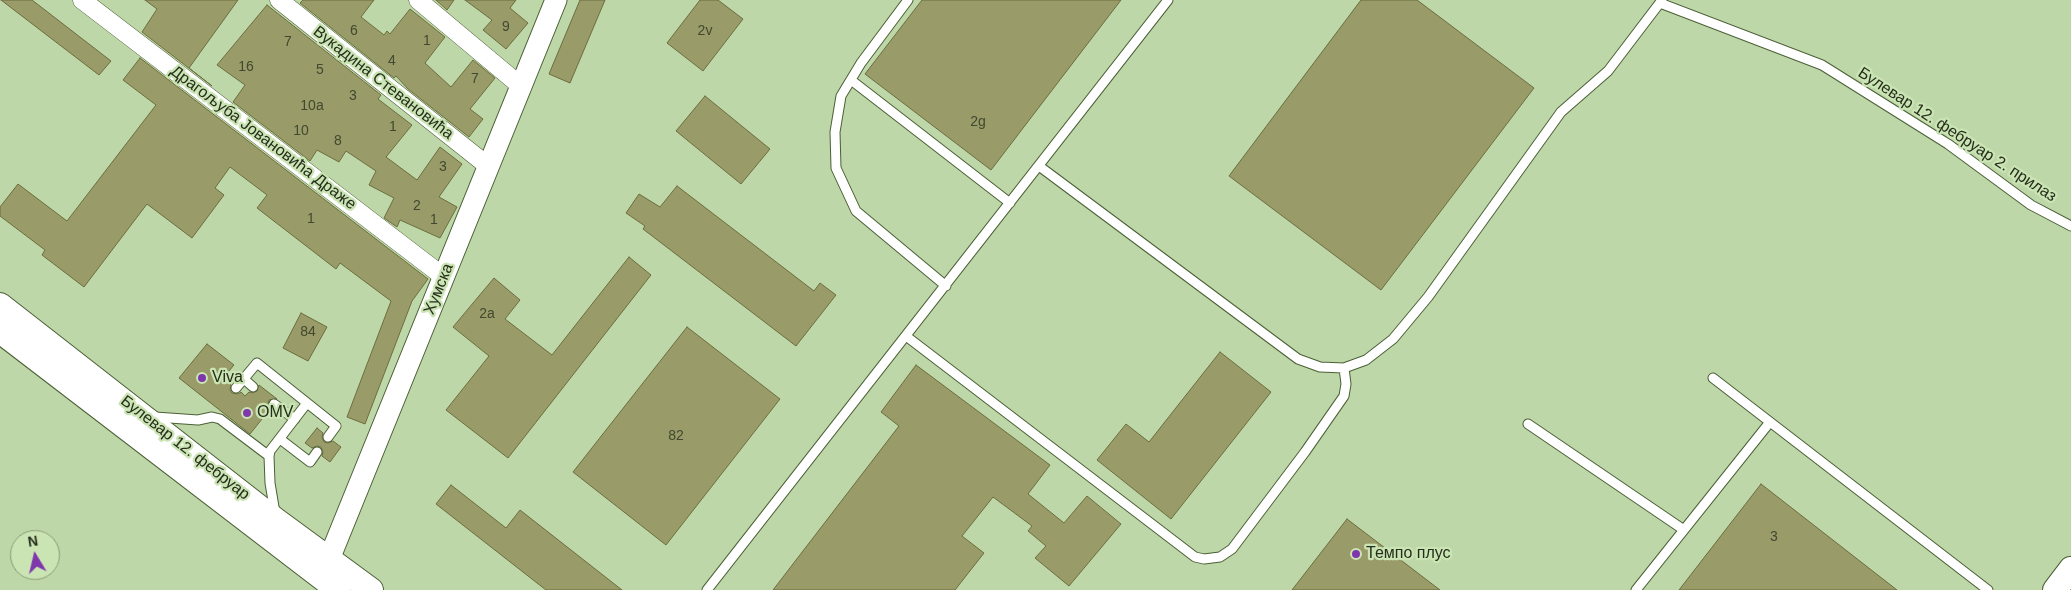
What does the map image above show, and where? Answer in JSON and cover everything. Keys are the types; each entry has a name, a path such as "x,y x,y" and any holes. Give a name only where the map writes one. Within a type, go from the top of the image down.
{"main road":[{"name":"Булевар 12. фебруар","path":"0,305 277,521 330,575"},
{"name":"Булевар 12. фебруар","path":"0,331 330,575 362,587"},
{"path":"2055,590 2071,568"}],"street":[{"name":"Драгољуба Јовановића Драже","path":"82,0 444,277"},
{"name":"Вукадина Стевановића","path":"278,0 488,166"},
{"path":"418,0 522,87"},
{"name":"Хумска","path":"330,575 347,511 556,0"}],"lane":[{"path":"908,0 861,63 841,96 835,132 836,168 856,211 946,286"},
{"path":"707,590 1168,0"},
{"path":"1039,166 1298,359 1320,367 1344,368 1366,360 1392,339 1428,297 1561,112 1608,71 1661,2"},
{"name":"Булевар 12. фебруар 2. прилаз","path":"1661,2 1822,65 1948,144 2031,204 2071,226"},
{"path":"851,80 1010,203"},
{"path":"906,336 1195,557 1204,559 1220,557 1232,549 1306,452 1344,396 1346,384 1344,368"},
{"path":"236,388 257,363 336,426 328,437"},
{"path":"1713,378 1988,590"},
{"path":"244,379 253,387"},
{"path":"277,521 270,483 269,456 307,403"},
{"path":"274,404 294,419"},
{"path":"212,417 218,410"},
{"path":"143,415 198,420 212,417 236,430 269,456"},
{"path":"1636,590 1770,422"},
{"path":"1528,424 1684,530"},
{"path":"280,439 310,462 317,452"}],"building":[{"path":"1,0 32,0 111,61 99,75"},
{"path":"145,0 238,0 189,68 212,86 142,32 157,9"},
{"path":"303,0 374,0 361,17 384,35 387,31 390,34 410,9 445,37 425,63 451,87 473,60 495,78 470,109 483,119 469,137 408,89 396,76 394,78 300,3"},
{"path":"436,0 454,0 447,10"},
{"path":"465,0 516,0 510,8 528,23 506,49 483,30 492,20"},
{"path":"580,0 605,0 570,83 549,74"},
{"path":"700,0 718,0 743,19 703,71 667,43"},
{"path":"922,0 1121,0 991,170 865,74"},
{"path":"1361,0 1417,0 1534,88 1381,290 1229,176"},
{"path":"267,5 381,95 378,99 412,125 386,157 417,180 440,147 462,164 439,197 457,207 440,238 400,220 397,227 384,218 394,198 369,185 376,171 346,151 339,162 317,150 310,161 233,102 245,85 217,65"},
{"path":"140,58 428,279 412,301 365,424 347,417 391,301 340,263 336,269 257,208 267,195 230,167 215,188 224,195 192,238 147,204 84,287 42,255 45,250 0,216 0,207 18,184 67,221 156,105 123,80"},
{"path":"705,96 770,149 741,184 676,131"},
{"path":"677,186 814,291 820,283 836,295 796,346 643,229 645,226 626,213 639,194 660,207"},
{"path":"629,257 651,275 508,458 446,410 489,356 453,327 494,278 520,300 505,319 552,355"},
{"path":"301,313 327,327 308,361 283,348"},
{"path":"687,327 780,399 666,545 573,472"},
{"path":"207,344 234,365 223,378 231,385 230,390 232,393 238,394 241,392 245,396 249,392 257,391 259,385 277,399 269,400 270,409 250,434 179,378"},
{"path":"1220,352 1271,392 1171,519 1097,460 1126,424 1149,442"},
{"path":"916,365 1050,465 1028,494 1064,523 1087,496 1121,524 1069,586 1035,558 1046,546 1028,531 1032,526 993,497 962,536 984,553 955,590 773,590 899,426 881,412"},
{"path":"317,428 323,433 324,442 333,441 341,447 330,462 322,456 321,447 312,448 305,443"},
{"path":"1761,484 1897,590 1679,590"},
{"path":"451,485 506,528 520,510 622,590 546,590 436,504"},
{"name":"Темпо плус","path":"1347,519 1440,590 1292,590"}],"place":[{"name":"Viva","path":"202,378"},
{"name":"OMV","path":"247,413"},
{"name":"Темпо плус","path":"1356,554"}]}
